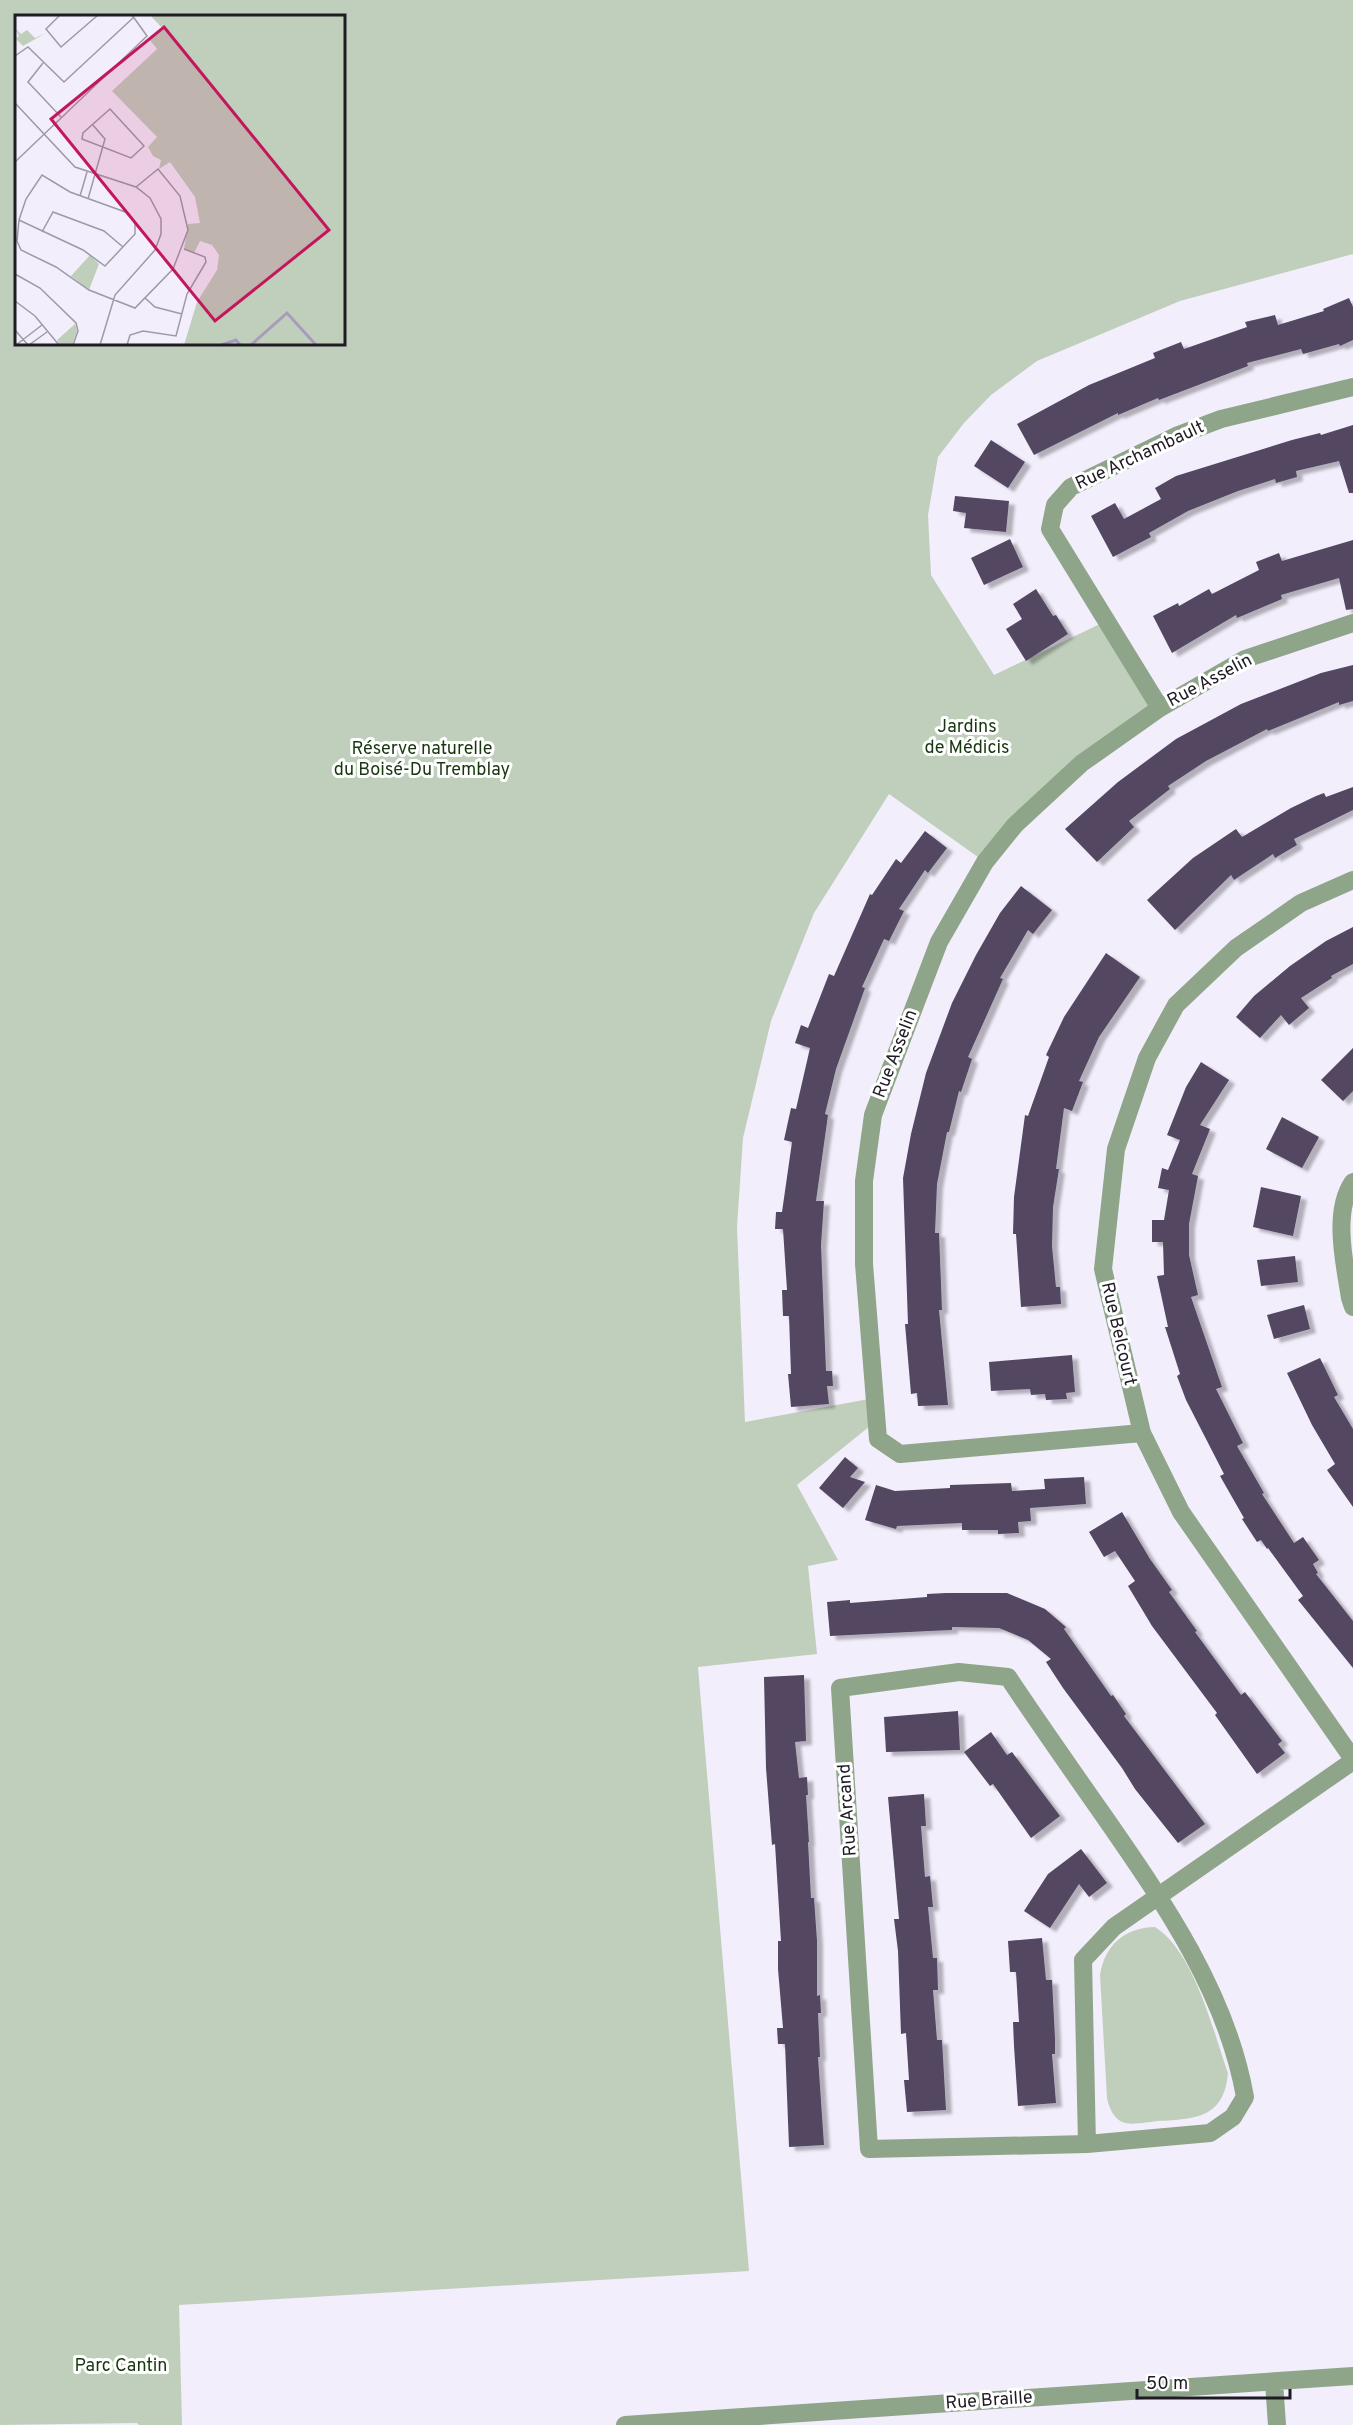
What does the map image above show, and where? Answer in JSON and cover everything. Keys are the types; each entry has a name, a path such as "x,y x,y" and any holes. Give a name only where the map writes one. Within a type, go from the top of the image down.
{"street":[{"name":"Rue Archambault","path":"1160,708 1050,529 1055,505 1071,487 1176,436 1221,419 1353,387"},
{"name":"Rue Asselin","path":"1142,1433 900,1454 878,1439 864,1263 864,1181 873,1115 939,942 986,862 1016,825 1082,763 1160,708 1245,659 1353,623"},
{"name":"Rue Belcourt","path":"1353,880 1301,903 1236,948 1176,1005 1147,1058 1116,1149 1102,1269 1142,1433 1181,1512 1353,1760"},
{"path":"1353,1182 1349,1188 1341,1225 1353,1308"},
{"name":"Rue Arcand","path":"959,1672 1008,1677 1160,1897 1215,1999 1241,2072 1245,2097 1233,2117 1210,2133 1088,2144 869,2149 840,1688 959,1672"},
{"path":"1088,2144 1083,1960 1114,1927 1353,1760"},
{"name":"Rue Braille","path":"625,2425 1353,2376"},
{"path":"1274,2382 1277,2425"}],"green space":[{"name":"Réserve naturelle du Boisé-Du Tremblay","path":"0,0 1353,0 1353,254 1180,301 1037,361 991,395 964,423 938,457 928,515 931,575 994,675 1106,621 1160,708 1082,763 985,862 889,794 814,913 771,1021 743,1138 737,1227 745,1422 869,1399 870,1426 797,1485 838,1560 808,1566 817,1654 698,1667 749,2271 179,2305 182,2425 139,2425 137,2423 0,2425"},
{"path":"1155,1927 1169,1938 1191,1973 1209,2015 1228,2073 1221,2099 1206,2113 1184,2119 1129,2124 1115,2116 1107,2098 1100,1975 1106,1955 1118,1940 1134,1931"}],"building":[{"path":"1349,298 1353,307 1353,340 1340,346 1339,344 1303,354 1301,349 1247,363 1248,366 1118,415 1118,413 1034,455 1017,424 1089,385 1155,358 1153,353 1181,342 1184,349 1247,327 1245,322 1275,315 1278,325 1324,311 1323,309"},
{"path":"1353,425 1353,493 1349,493 1339,461 1296,471 1297,477 1276,483 1275,479 1188,511 1149,533 1151,537 1113,557 1091,516 1115,503 1124,519 1161,499 1155,488 1176,476 1292,440 1320,433 1321,435"},
{"path":"991,440 1025,462 1008,488 974,466"},
{"path":"955,496 1009,501 1006,532 964,528 966,513 953,511"},
{"path":"1010,539 1023,567 984,585 971,558"},
{"path":"1353,540 1353,609 1346,610 1339,578 1281,595 1282,599 1237,618 1236,615 1172,653 1153,616 1178,603 1179,606 1209,589 1212,594 1259,570 1256,562 1279,553 1282,561"},
{"path":"1036,589 1068,634 1026,661 1006,629 1022,619 1013,604"},
{"path":"1353,665 1353,701 1339,705 1339,702 1268,731 1267,729 1206,761 1168,786 1170,789 1129,821 1134,827 1097,862 1065,829 1118,782 1176,739 1241,704 1321,673"},
{"path":"1353,787 1353,810 1294,839 1297,845 1275,858 1273,854 1234,880 1231,875 1175,930 1147,900 1193,858 1236,829 1242,837 1316,796 1324,793 1326,797"},
{"path":"925,831 947,848 928,873 925,870 899,909 904,911 889,941 884,939 862,987 865,988 836,1069 825,1114 828,1115 816,1201 824,1201 821,1245 826,1371 832,1371 833,1386 827,1386 829,1404 791,1407 788,1374 791,1374 789,1316 783,1316 782,1290 787,1290 783,1229 775,1229 776,1212 782,1212 792,1142 784,1140 791,1108 796,1109 810,1048 795,1043 801,1025 808,1028 829,974 834,976 870,894 872,895 896,859 901,863"},
{"path":"1021,886 1052,910 1033,934 1028,930 1000,978 1003,979 968,1057 972,1059 961,1092 959,1091 949,1132 947,1132 937,1184 935,1233 939,1233 942,1310 939,1310 948,1405 918,1406 917,1393 911,1394 905,1324 908,1324 903,1178 911,1134 926,1073 952,1003 1000,913"},
{"path":"1353,927 1353,964 1331,976 1332,978 1301,998 1309,1008 1289,1025 1281,1015 1260,1038 1236,1017 1254,996 1290,966 1326,941"},
{"path":"1106,953 1140,977 1099,1037 1079,1081 1083,1082 1072,1111 1064,1108 1056,1169 1059,1169 1053,1207 1052,1246 1056,1287 1060,1287 1061,1304 1021,1307 1016,1234 1013,1234 1014,1197 1025,1115 1028,1116 1049,1057 1046,1055 1064,1017"},
{"path":"1353,1048 1353,1091 1343,1101 1321,1080"},
{"path":"1201,1062 1229,1080 1200,1125 1210,1129 1192,1174 1198,1176 1189,1224 1189,1255 1198,1295 1191,1297 1222,1387 1216,1389 1243,1443 1237,1446 1264,1493 1262,1494 1294,1543 1303,1537 1319,1560 1313,1564 1318,1573 1316,1574 1353,1621 1353,1668 1298,1600 1303,1596 1268,1548 1261,1540 1257,1542 1242,1519 1244,1518 1220,1476 1224,1474 1186,1400 1177,1376 1180,1374 1165,1327 1168,1327 1157,1276 1164,1275 1163,1242 1152,1242 1152,1220 1164,1220 1169,1190 1158,1188 1162,1168 1168,1170 1180,1140 1167,1135 1186,1087"},
{"path":"1282,1117 1319,1137 1302,1168 1266,1149"},
{"path":"1261,1187 1301,1196 1293,1236 1253,1227"},
{"path":"1295,1256 1298,1282 1261,1286 1257,1260"},
{"path":"1304,1305 1310,1329 1274,1339 1267,1315"},
{"path":"1072,1355 1075,1392 1066,1393 1067,1399 1046,1400 1045,1394 1031,1395 1030,1389 991,1391 989,1362"},
{"path":"1320,1358 1338,1395 1334,1397 1353,1429 1353,1507 1327,1470 1335,1464 1312,1425 1287,1373"},
{"path":"845,1457 858,1468 850,1477 865,1482 843,1508 819,1488"},
{"path":"1084,1477 1086,1504 1030,1508 1031,1521 1018,1522 1019,1533 998,1534 998,1530 962,1530 962,1523 897,1526 896,1529 865,1520 876,1485 895,1491 950,1488 950,1485 1011,1483 1012,1491 1045,1489 1044,1479"},
{"path":"1122,1512 1172,1590 1169,1592 1197,1631 1195,1632 1241,1695 1245,1692 1282,1741 1278,1744 1285,1753 1257,1774 1215,1715 1217,1713 1152,1626 1128,1586 1135,1581 1115,1551 1104,1557 1089,1532"},
{"path":"1007,1593 1045,1609 1066,1627 1064,1629 1126,1714 1124,1716 1205,1824 1178,1843 1135,1789 1063,1688 1046,1662 1051,1659 1028,1640 999,1628 952,1627 952,1630 830,1636 827,1602 850,1600 850,1603 927,1597 927,1594"},
{"path":"804,1675 806,1741 795,1742 799,1778 807,1777 811,1898 814,1898 817,1996 820,1995 821,2013 818,2013 820,2057 818,2057 824,2145 789,2147 785,2044 778,2044 777,2028 783,2028 778,1969 778,1941 781,1941 775,1844 772,1845 766,1768 764,1677"},
{"path":"958,1711 960,1750 886,1752 884,1717"},
{"path":"991,1732 1007,1755 1012,1752 1060,1816 1031,1838 993,1784 990,1786 964,1752"},
{"path":"924,1794 926,1826 921,1826 925,1877 930,1876 933,1907 928,1907 933,1958 937,1958 938,1990 933,1990 937,2040 942,2040 946,2110 907,2112 904,2080 909,2080 906,2033 901,2034 898,1951 894,1919 899,1919 888,1797"},
{"path":"1081,1849 1107,1883 1089,1897 1079,1884 1050,1928 1024,1911 1048,1874"},
{"path":"1042,1938 1046,1980 1052,1980 1055,2054 1052,2054 1056,2103 1018,2106 1013,2022 1019,2022 1016,1972 1010,1972 1008,1941"}],"park label":[{"name":"Jardins de Médicis","path":"967,737"},
{"name":"Parc Cantin","path":"121,2366"}]}
